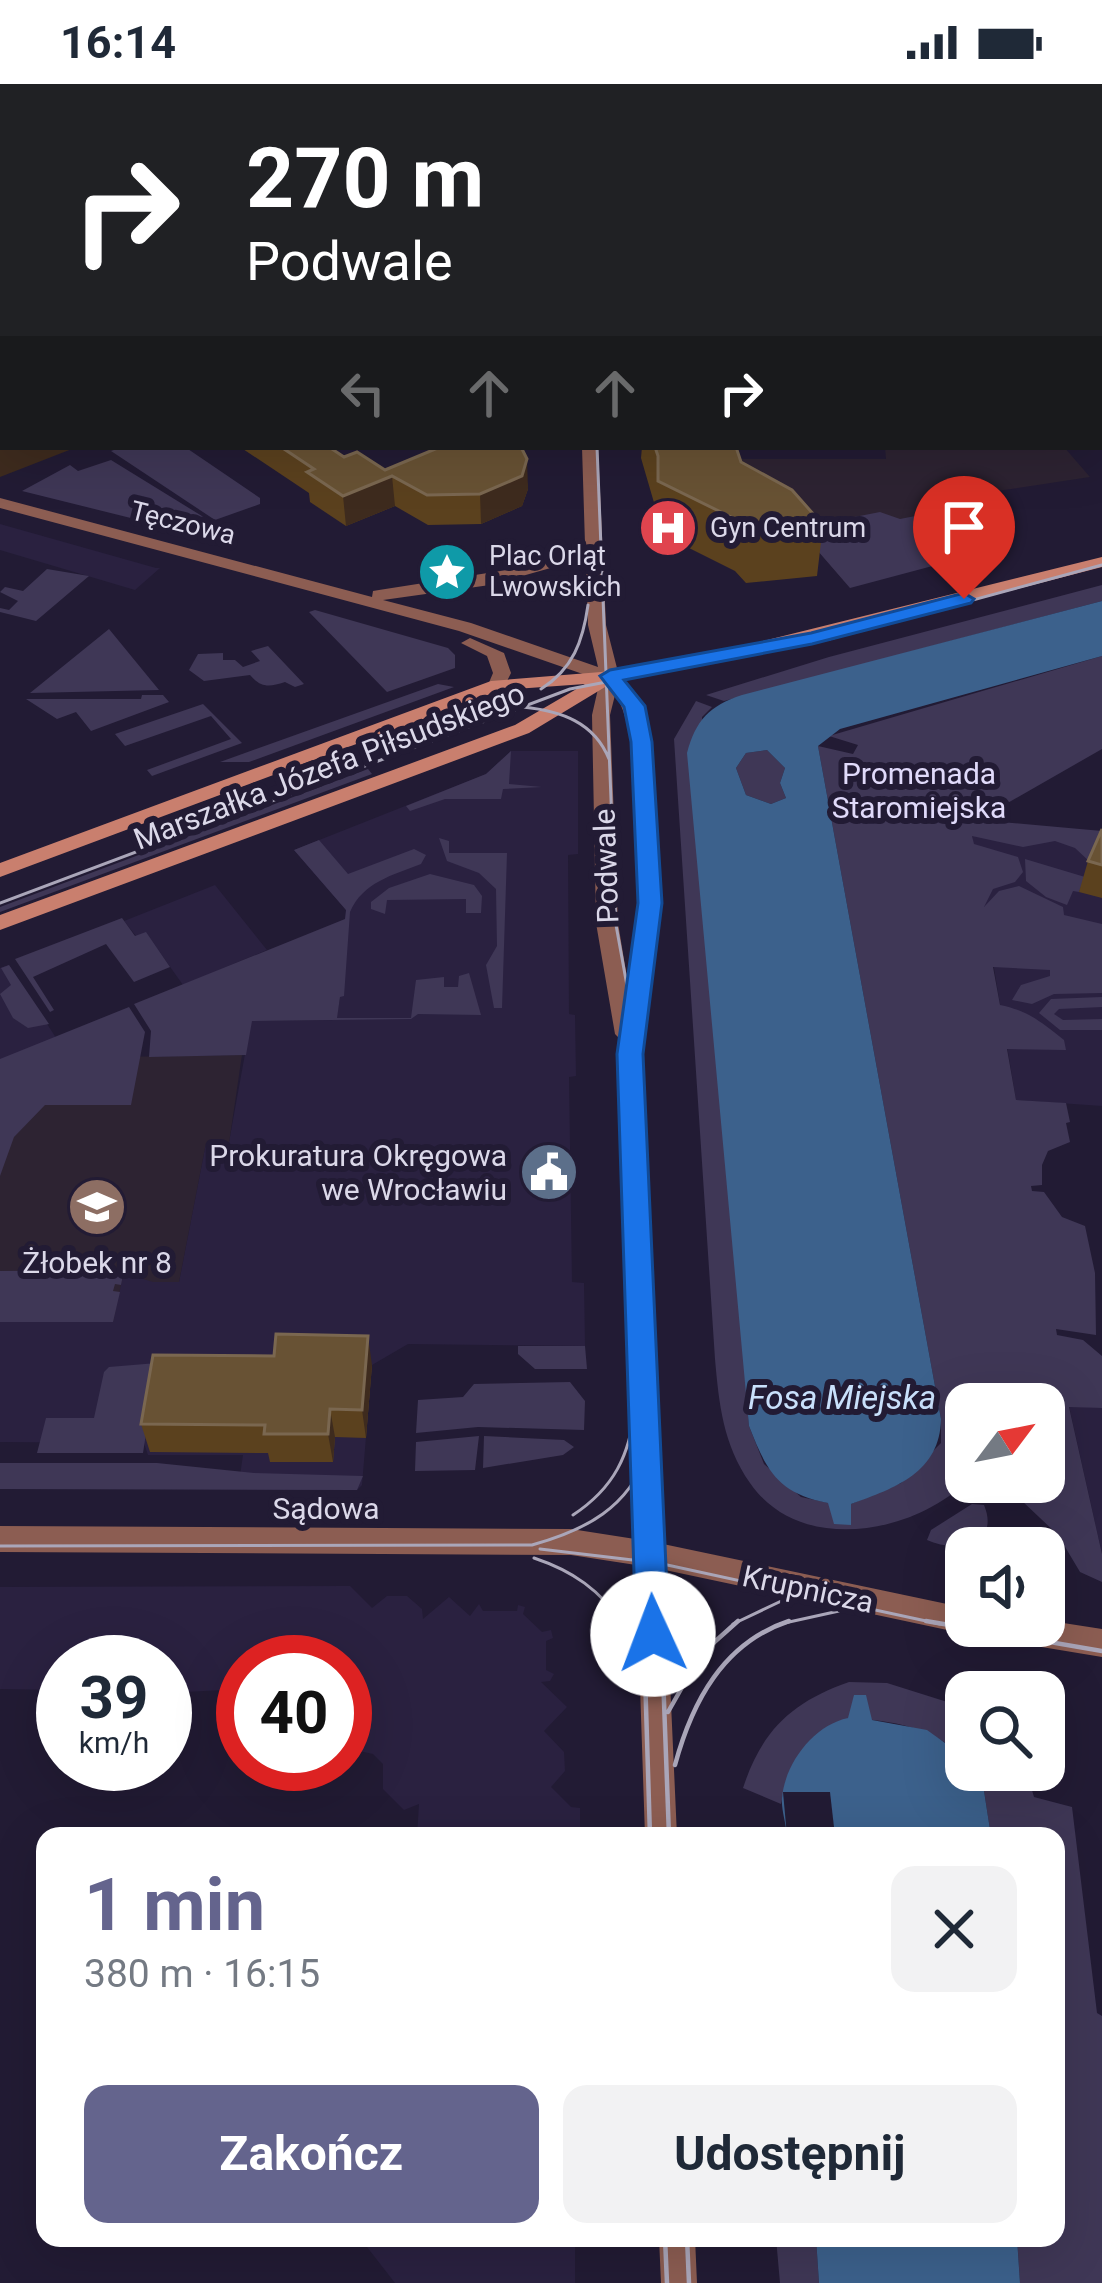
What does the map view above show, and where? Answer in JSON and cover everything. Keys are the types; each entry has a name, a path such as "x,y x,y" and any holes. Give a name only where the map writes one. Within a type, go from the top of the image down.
{"main road":[{"path":"610,676 812,638 1102,562"},
{"name":"Marszałka Józefa Piłsudskiego","path":"0,870 497,685 549,676 610,676"},
{"name":"Marszałka Józefa Piłsudskiego","path":"0,923 522,729 610,676"}],"street":[{"path":"590,450 597,625 610,676"},
{"name":"Tęczowa","path":"0,503 504,639 610,676"},
{"path":"352,596 425,591 549,564 592,547"},
{"name":"Tęczowa","path":"352,596 394,621 494,652 501,662 497,685"},
{"name":"Podwale","path":"610,676 601,715 607,923 630,1054 661,1827"},
{"name":"Podwale","path":"610,676 634,706 642,752 650,903 630,1054"},
{"name":"Sądowa","path":"0,1539 571,1542 650,1554"},
{"name":"Krupnicza","path":"650,1554 945,1617"},
{"path":"1065,1637 1102,1643"},
{"path":"678,2247 680,2283"}],"shaded area":[{"path":"885,450 1067,450 1090,477 971,495 1004,540 844,581 739,459 886,459"},
{"path":"0,524 160,568 135,590 0,550"},
{"path":"511,751 578,751 578,854 568,855 569,1014 575,1015 576,1076 569,1077 572,1282 584,1283 585,1346 408,1344 372,1365 362,1485 357,1490 238,1489 243,1455 148,1455 144,1443 0,1442 0,1322 112,1322 124,1270 179,1282 206,1143 229,1142 251,1021 336,1020 344,975 346,910 294,850 486,774"},
{"path":"970,824 1102,831 1102,1106 1016,1100"},
{"path":"215,885 267,950 183,985 146,933 136,936 124,921"},
{"path":"9,965 69,1058 0,1078 0,968"},
{"name":"Żłobek nr 8","path":"242,1055 229,1143 206,1143 179,1282 153,1282 143,1279 144,1272 124,1271 113,1322 0,1322 0,1078 50,1058"},
{"path":"1069,1406 1102,1408 1102,1554"},
{"path":"350,1586 372,1608 387,1596 407,1596 422,1609 423,1619 449,1597 470,1616 479,1604 483,1611 517,1611 518,1605 525,1607 523,1614 542,1632 551,1630 546,1670 554,1674 550,1681 541,1682 567,1707 544,1731 564,1752 565,1771 551,1787 571,1807 580,1808 580,1827 418,1827 419,1804 404,1810 383,1789 383,1764 372,1754 372,1635 216,1635 216,1690 192,1692 192,1635 36,1635 36,1690 0,1689 0,1587"},
{"path":"367,2247 575,2247 575,2283 395,2283"}],"green space":[{"path":"189,450 260,498 260,504 215,520 111,451"},
{"path":"111,460 210,521 171,528 22,491 70,465 78,471"},
{"path":"976,504 1004,540 995,542 1000,548 850,588 798,528 880,512 900,519"},
{"path":"47,569 89,576 36,621 0,612 18,601 0,592 5,587 23,591"},
{"path":"1102,585 1102,601 724,701 706,695 829,657"},
{"path":"309,612 448,648 455,655 455,668 387,692"},
{"path":"109,629 159,690 30,693"},
{"path":"268,646 304,684 266,685 250,675 204,681 189,670 198,654 223,653 223,660 235,660 243,667 260,661 251,651"},
{"name":"Promenada Staromiejska","path":"1102,656 1102,749 978,820 1102,831 1091,863 1075,848 1055,841 1023,847 972,836 974,844 1018,857 1023,872 1015,882 993,889 984,907 999,891 1019,886 1063,907 1064,915 1102,924 1102,993 1054,994 1032,1004 1012,1000 1021,985 1050,976 1050,970 993,967 1000,1005 1041,1023 1064,1040 1066,1050 1007,1049 1016,1100 1066,1103 1070,1122 1066,1123 1070,1142 1048,1151 1042,1185 1031,1186 1032,1191 1044,1192 1062,1217 1085,1226 1095,1273 1096,1335 1056,1329 1057,1335 1083,1340 1102,1356 1102,1408 1069,1407 1102,1554 1102,1582 1080,1572 1065,1547 1065,1527 1050,1527 1024,1503 1065,1503 1065,1383 945,1383 945,1498 887,1524 826,1528 797,1521 771,1506 750,1483 734,1454 724,1423 715,1359 674,739 696,701 712,707 702,717 749,1426 764,1464 801,1497 829,1503 851,1524 851,1504 901,1483 941,1443 941,1419 818,746 853,754 858,745 829,736"},
{"path":"438,684 454,687 249,762 220,762"},
{"path":"142,695 163,695 169,702 91,731 76,712 57,719 26,699 141,699"},
{"path":"203,704 242,743 152,776 147,770 231,739 211,716 125,746 115,734"},
{"path":"767,750 785,768 780,783 786,798 771,804 746,795 736,768 746,753"},
{"path":"511,751 509,784 542,787 503,789 501,799 445,799 410,811 406,806 486,774"},
{"path":"368,769 372,774 0,912 0,907"},
{"path":"439,838 449,841 449,853 507,853 502,1008 494,1008 486,965 497,946 496,889 479,873 447,861"},
{"path":"319,840 348,874 414,849 426,855 421,864 363,893 350,912 344,996 337,1018 411,1018 416,980 444,977 444,987 458,987 459,976 469,973 481,1015 418,1014 411,1019 252,1021 246,1055 149,1057 151,1031 134,1004 345,919 346,910 294,850"},
{"path":"1025,859 1085,877 1079,892 1073,891 1067,905 1046,897 1026,881"},
{"path":"430,874 474,885 482,896 481,913 466,913 466,899 387,900 385,914 371,909 371,902 389,888"},
{"path":"122,918 135,936 146,932 170,967 134,982 106,944 33,977 54,1010 50,1012 15,959"},
{"path":"9,965 49,1024 28,1028 13,1018 0,994 11,985 1,968"},
{"path":"1102,997 1102,1007 1059,1009 1054,1014 1063,1020 1102,1019 1102,1030 1060,1030 1039,1013 1051,999"},
{"path":"129,1007 145,1032 131,1105 45,1105 14,1137 0,1176 0,1059"},
{"path":"124,1270 121,1285 115,1284 113,1291 120,1292 113,1322 0,1322 0,1271"},
{"path":"518,1346 585,1346 587,1369 535,1369 518,1354"},
{"path":"157,1363 143,1453 37,1453 46,1418 94,1418 109,1367"},
{"path":"570,1382 585,1401 584,1430 478,1427 416,1433 418,1400 463,1397 474,1384"},
{"path":"479,1436 475,1470 415,1471 416,1442"},
{"path":"484,1436 564,1440 574,1447 563,1455 483,1468"},
{"path":"0,1463 157,1463 254,1473 363,1476 357,1490 0,1489"},
{"path":"972,1504 984,1505 987,1527 945,1527 945,1545 927,1540 931,1530"},
{"path":"849,1682 887,1683 945,1701 945,1743 911,1727 848,1718 786,1781 781,1804 743,1788 770,1734 795,1709"},
{"path":"984,1791 1032,1791 1034,1797 1072,1807 1097,2013 1102,2016 1102,2283 1020,2283 1018,2247 1065,2247 1065,1827 990,1827"},
{"path":"777,2247 817,2247 819,2283 780,2283"}],"water":[{"name":"Fosa Miejska","path":"1102,601 1102,656 840,729 818,746 941,1419 939,1437 924,1465 899,1484 851,1504 851,1525 834,1524 828,1503 797,1493 776,1478 749,1426 687,753 706,716 742,695","holes":["767,750 785,768 780,783 786,798 771,804 746,795 736,768 746,753"]},
{"path":"854,1695 866,1695 872,1720 927,1730 945,1743 945,1791 984,1791 990,1827 785,1827 782,1798 795,1759 813,1737 848,1718"},
{"path":"817,2247 1018,2247 1020,2283 819,2283"}],"pier":[{"path":"783,1792 830,1792 834,1827 786,1827"}],"building":[{"path":"286,450 334,450 344,457 357,452 385,470 433,450 522,450 527,459 522,476 480,494 427,495 392,476 343,496 307,472 314,469"},
{"path":"656,450 737,450 741,462 792,490 823,525 751,533 739,521 658,481"},
{"path":"1102,829 1102,865 1088,861"},
{"path":"276,1334 368,1336 362,1410 330,1409 328,1434 264,1434 265,1425 141,1424 153,1355 274,1356"}],"tram line":[{"path":"597,450 606,682"},
{"path":"606,682 829,639 1102,565"},
{"path":"541,689 575,653 588,605"},
{"path":"0,903 570,689 606,682"},
{"path":"606,682 616,925 641,1063 659,1563"},
{"path":"523,707 585,727 609,759"},
{"path":"573,1515 618,1469 635,1407"},
{"path":"0,1546 532,1545 603,1514 629,1488 648,1453"},
{"path":"540,1549 659,1563"},
{"path":"534,1558 584,1583 622,1622"},
{"path":"659,1563 927,1621"},
{"path":"659,1563 661,1624"},
{"path":"737,1622 794,1595"},
{"path":"784,1623 839,1611"},
{"path":"661,1621 669,1827"},
{"path":"784,1623 789,1621"},
{"path":"927,1621 1102,1651"},
{"path":"927,1621 940,1624"},
{"path":"622,1622 633,1644 644,1691"},
{"path":"668,1712 701,1654 737,1622"},
{"path":"675,1765 691,1719 714,1678 746,1644 784,1623"},
{"path":"780,1624 784,1623"},
{"path":"645,1674 650,1827"},
{"path":"665,2247 667,2283"},
{"path":"687,2247 689,2283"}],"place":[{"name":"Gyn Centrum","path":"668,528"},
{"name":"Plac Orląt Lwowskich","path":"447,572"},
{"name":"Prokuratura Okręgowa we Wrocławiu","path":"549,1172"},
{"name":"Żłobek nr 8","path":"97,1207"}],"route":[{"path":"653,1634 630,1054 650,903 641,742 634,706 610,676 812,638 964,599"}]}
